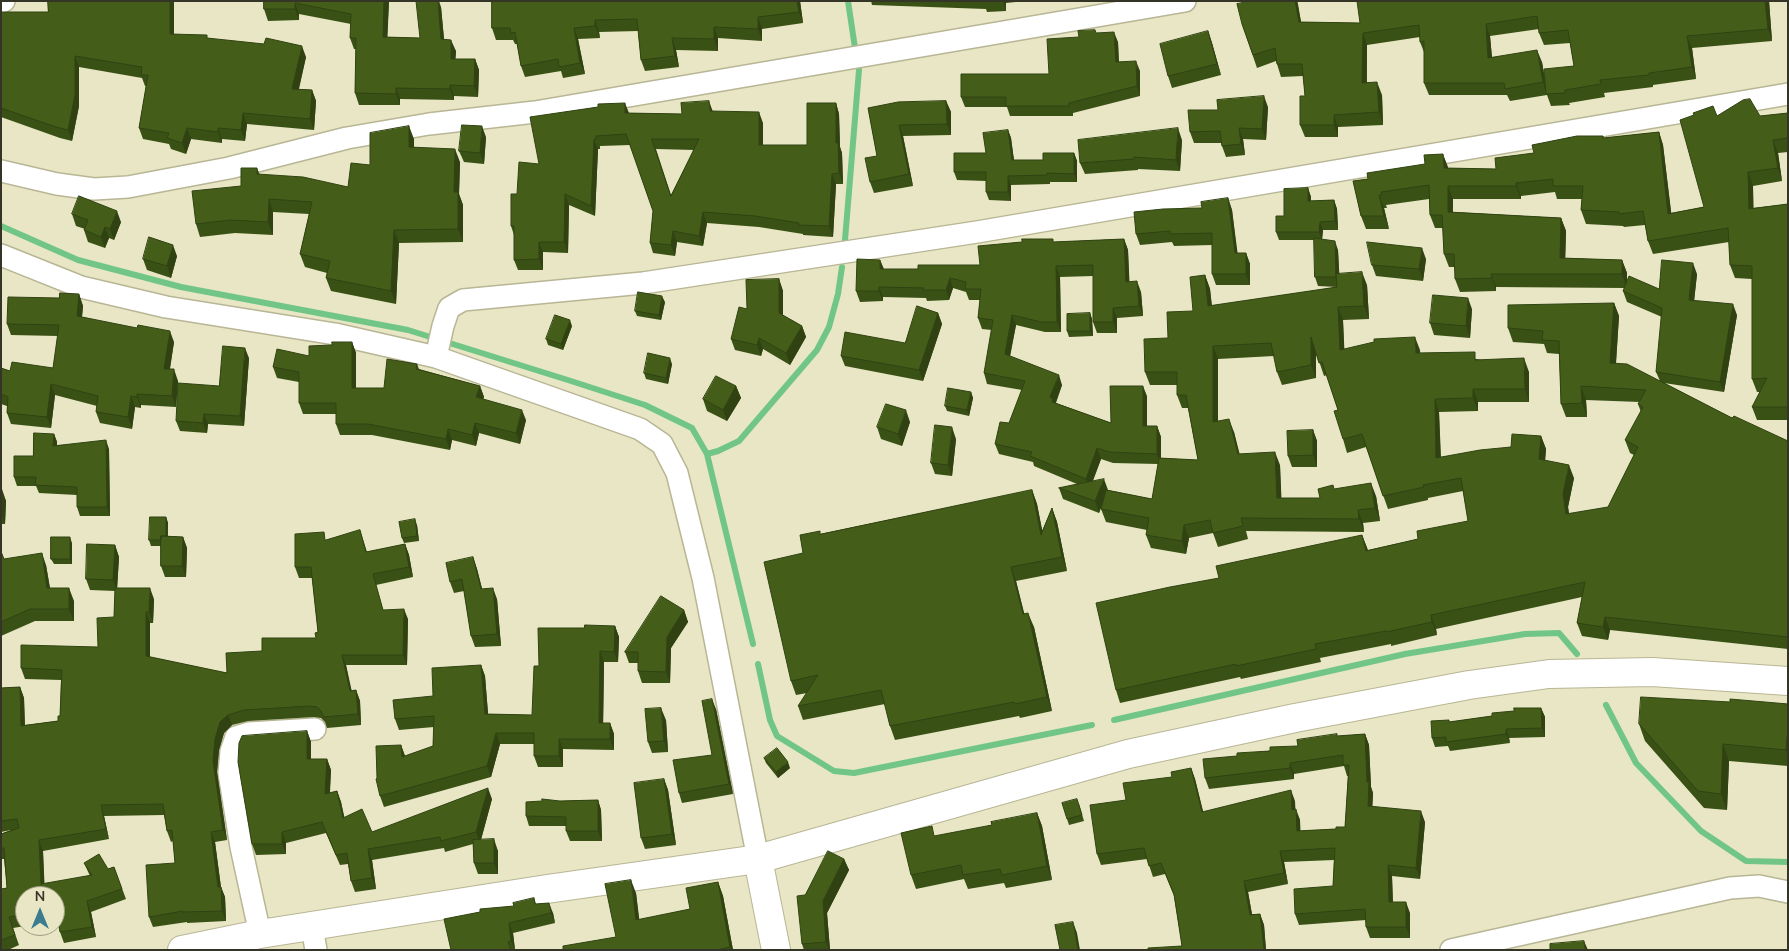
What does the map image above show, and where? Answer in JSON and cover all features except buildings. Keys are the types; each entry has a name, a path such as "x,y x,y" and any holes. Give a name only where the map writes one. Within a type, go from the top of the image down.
{"main road":[{"path":"182,950 260,934 314,938 547,889 758,858 1128,754 1295,718 1468,685 1558,673 1652,672 1788,681"},
{"path":"758,858 776,950"}],"street":[{"path":"1,171 57,184 94,189 128,187 229,168 347,138 392,130 535,112 1185,1"},
{"path":"437,352 449,308 463,300 643,283 977,232 1788,94"},
{"path":"1,255 81,286 166,307 437,352 640,429 662,444 677,473 703,578 758,858"},
{"path":"260,934 241,847 229,773 231,751 236,738 249,733 315,729"},
{"path":"1451,950 1730,888 1759,886 1788,892"}],"waterway":[{"path":"848,1 855,48"},
{"path":"845,240 859,70"},
{"path":"1,226 78,260 181,287 408,330 645,405 692,428 707,454 753,644"},
{"path":"707,454 739,441 817,350 829,327 838,294 842,267"},
{"path":"1114,720 1405,654 1525,634 1559,633 1577,654"},
{"path":"758,664 770,720 777,736 834,771 854,773 1092,725"},
{"path":"1606,705 1636,763 1701,831 1746,861 1788,862"}]}
